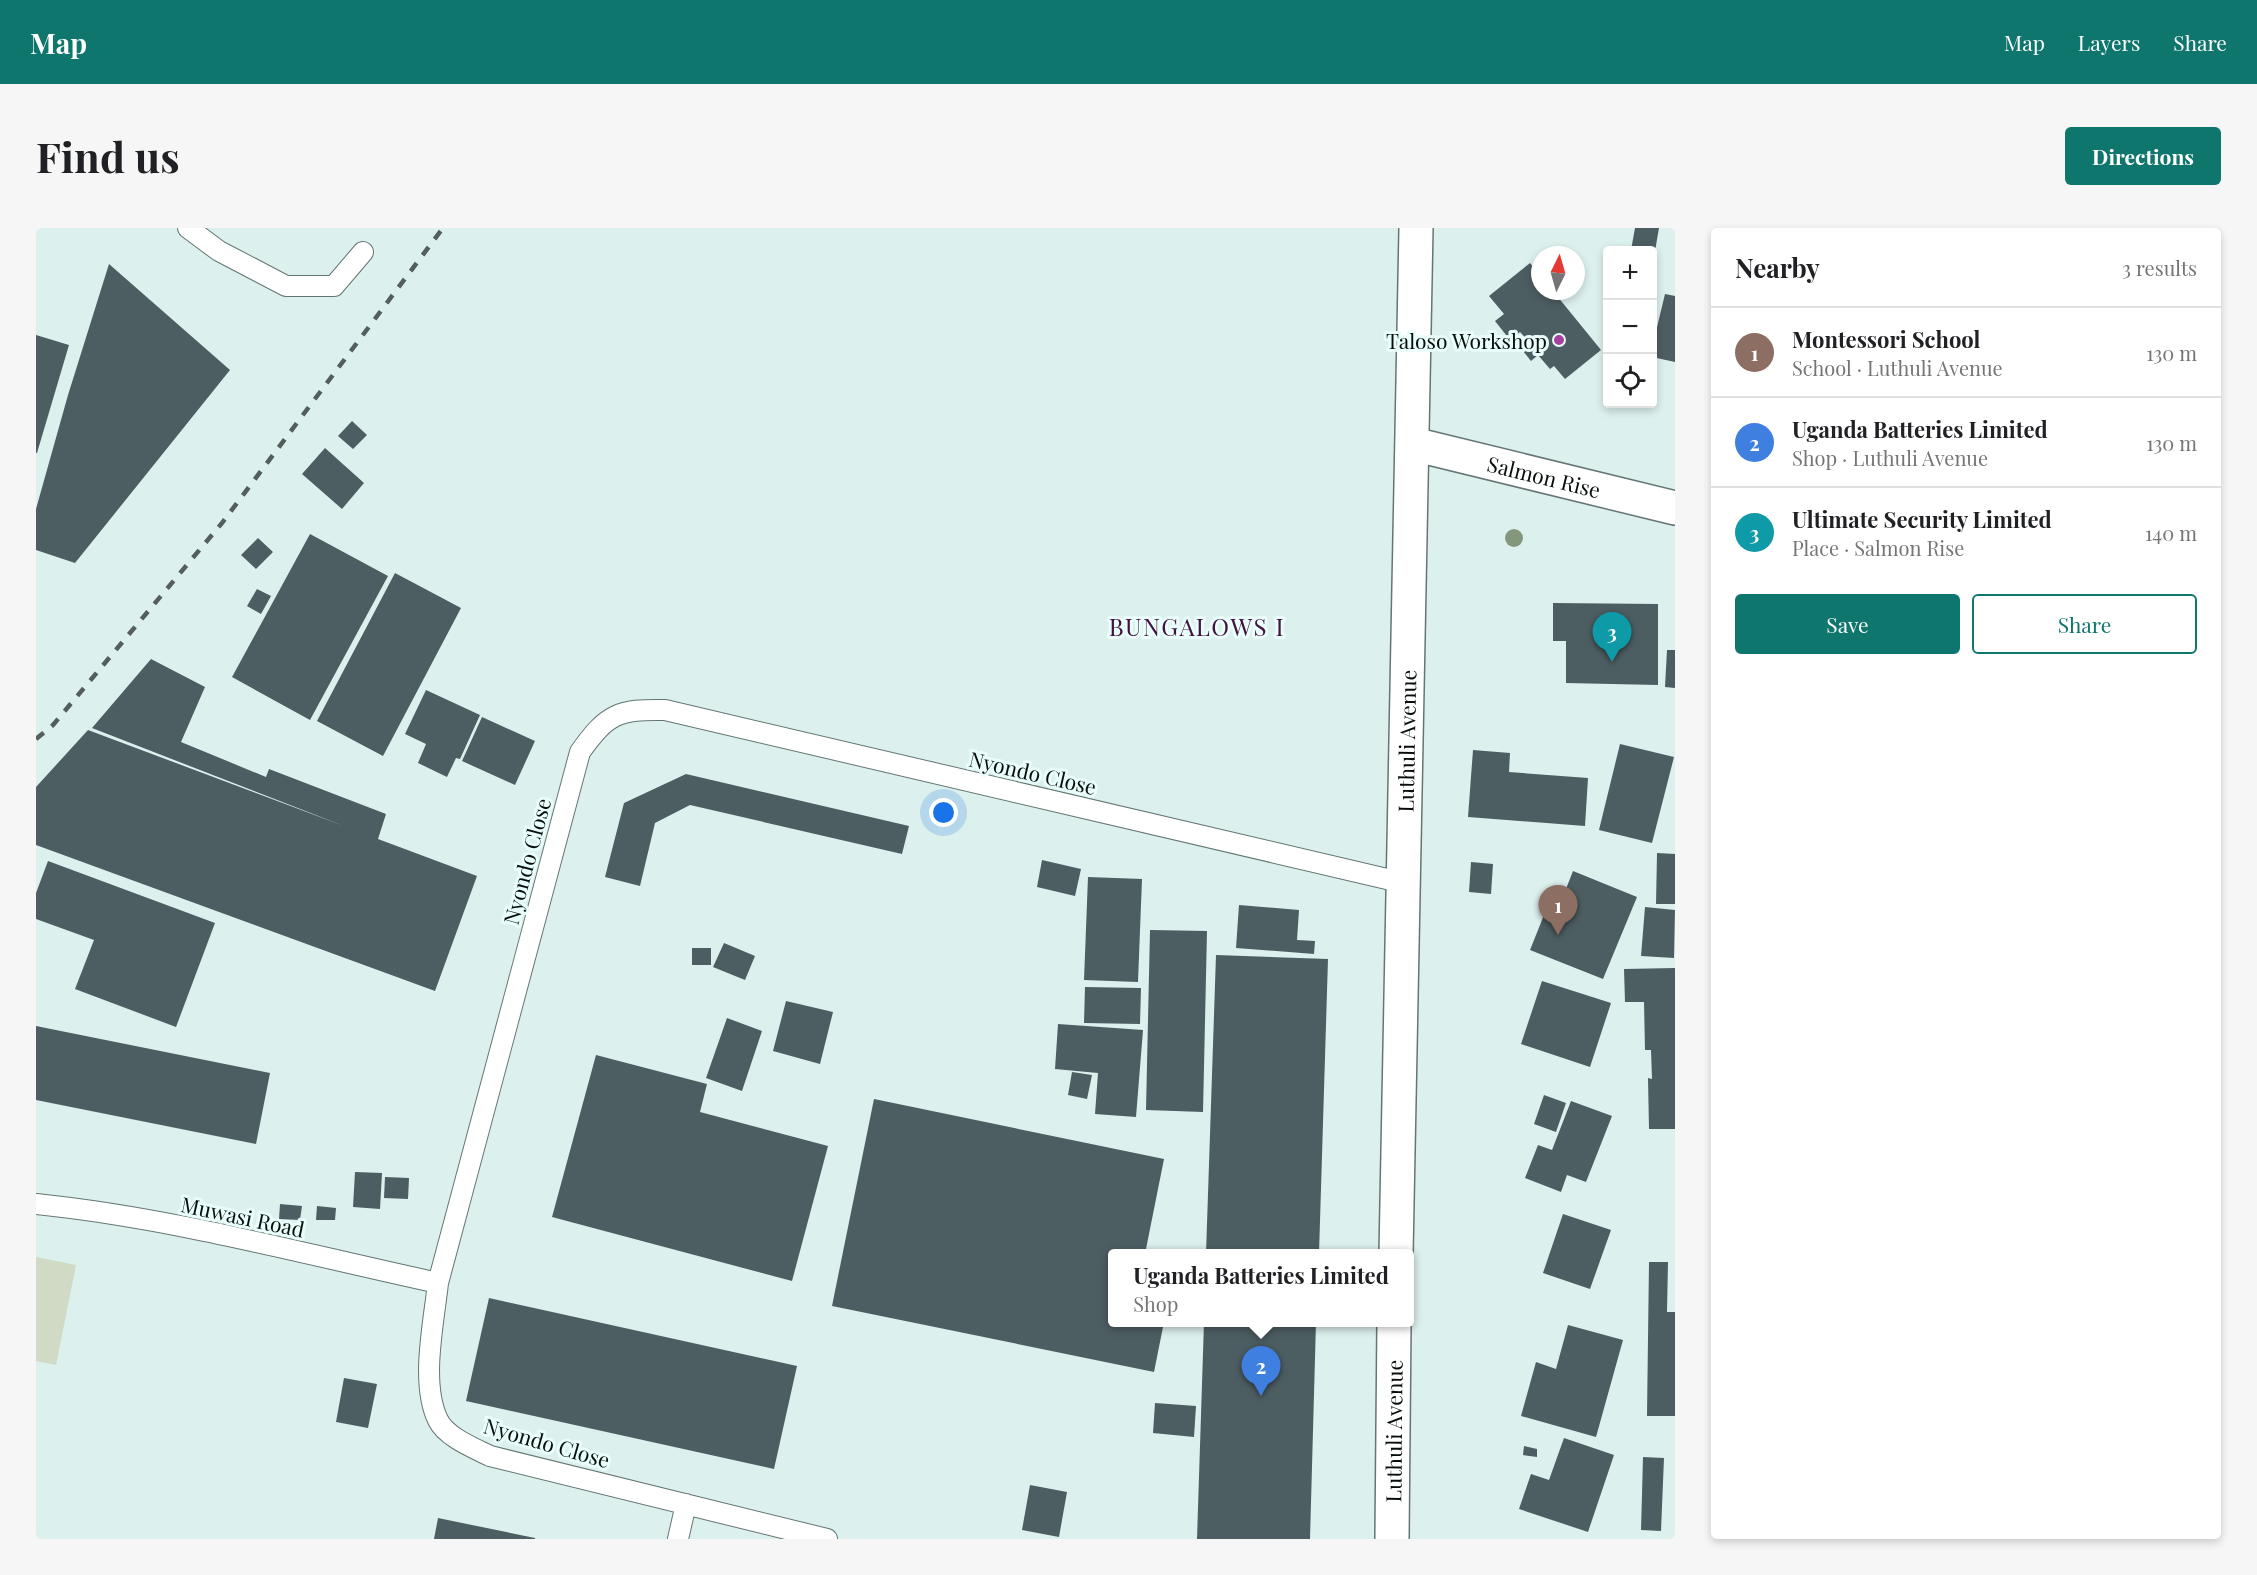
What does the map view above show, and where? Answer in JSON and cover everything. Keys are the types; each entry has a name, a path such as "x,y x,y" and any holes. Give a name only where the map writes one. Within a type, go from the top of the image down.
{"street":[{"name":"Luthuli Avenue","path":"1396,1249 1416,228"},
{"name":"Salmon Rise","path":"1413,444 1675,508"},
{"name":"Luthuli Avenue","path":"1392,1539 1394,1327"}],"lane":[{"path":"188,228 219,251 286,286 334,286 363,252"},
{"name":"Nyondo Close","path":"827,1539 490,1456 457,1439 438,1421 430,1393 430,1362 438,1283 580,752 596,729 615,715 637,710 665,710 1404,883"},
{"name":"Muwasi Road","path":"36,1204 111,1213 229,1236 438,1283"},
{"path":"678,1539 686,1504"}],"green space":[{"path":"36,1257 76,1265 56,1365 36,1361"}],"building":[{"path":"1635,228 1659,228 1656,246 1632,246"},
{"path":"1530,263 1531,300 1560,300 1601,350 1565,379 1554,366 1550,369 1538,355 1531,361 1523,351 1531,344 1520,332 1510,340 1495,321 1504,314 1489,296"},
{"path":"109,264 230,370 75,563 36,550 36,509 68,395"},
{"path":"1665,294 1675,296 1675,362 1657,358 1657,327"},
{"path":"36,335 69,345 37,453 36,453"},
{"path":"352,421 367,435 353,449 338,436"},
{"path":"325,448 364,483 342,509 302,474"},
{"path":"310,534 388,576 310,720 232,677"},
{"path":"258,538 273,552 256,569 241,555"},
{"path":"395,573 461,608 383,756 317,721"},
{"path":"257,589 271,596 261,614 247,606"},
{"path":"1553,603 1658,604 1658,685 1566,683 1566,641 1553,641"},
{"path":"1667,650 1675,650 1675,688 1665,687"},
{"path":"151,659 205,687 181,742 266,777 269,769 386,814 378,839 477,876 435,991 36,845 36,787 88,730 344,826 92,728"},
{"path":"426,690 480,715 460,759 456,758 447,777 418,763 426,744 405,734"},
{"path":"482,717 535,741 515,785 462,761"},
{"path":"1620,744 1674,757 1652,843 1599,830"},
{"path":"1473,750 1510,753 1509,772 1588,778 1585,826 1468,817"},
{"path":"686,774 909,826 902,854 690,805 655,823 640,886 605,877 624,803"},
{"path":"1657,853 1675,854 1675,904 1656,904"},
{"path":"1042,860 1081,869 1075,896 1037,887"},
{"path":"48,861 215,923 176,1027 75,989 94,940 36,919 36,893"},
{"path":"1471,862 1493,864 1491,894 1469,892"},
{"path":"1573,871 1637,897 1603,979 1530,950 1554,890 1564,894"},
{"path":"1088,877 1142,879 1138,982 1084,980"},
{"path":"1239,905 1299,910 1297,940 1315,941 1314,954 1236,948"},
{"path":"1645,907 1675,910 1674,958 1641,956"},
{"path":"1150,930 1207,931 1203,1112 1146,1110"},
{"path":"724,943 755,956 745,980 713,967"},
{"path":"692,948 711,948 711,965 692,965"},
{"path":"1216,955 1328,959 1319,1249 1206,1249"},
{"path":"1675,968 1675,1129 1649,1129 1648,1078 1652,1079 1651,1050 1645,1050 1644,1002 1625,1002 1624,969"},
{"path":"1542,981 1611,1003 1590,1067 1521,1044"},
{"path":"1085,987 1141,988 1140,1024 1084,1023"},
{"path":"786,1001 833,1012 820,1064 773,1051"},
{"path":"727,1018 762,1031 742,1091 706,1078"},
{"path":"1058,1024 1143,1030 1136,1117 1095,1114 1098,1073 1055,1069"},
{"path":"36,1026 270,1073 256,1144 36,1100"},
{"path":"596,1055 707,1084 700,1112 828,1146 792,1281 552,1217"},
{"path":"1072,1072 1092,1075 1087,1099 1068,1095"},
{"path":"1544,1095 1566,1103 1556,1132 1534,1124"},
{"path":"874,1099 1164,1159 1146,1249 1108,1249 1108,1327 1163,1327 1154,1372 832,1306"},
{"path":"1571,1101 1612,1116 1586,1182 1567,1175 1561,1192 1525,1178 1538,1145 1552,1150"},
{"path":"355,1172 382,1173 380,1209 353,1207"},
{"path":"385,1177 409,1178 408,1199 384,1198"},
{"path":"280,1204 302,1206 300,1220 279,1219"},
{"path":"317,1206 336,1208 335,1220 316,1220"},
{"path":"1563,1214 1611,1230 1590,1289 1543,1273"},
{"path":"1649,1262 1668,1262 1667,1312 1675,1312 1675,1416 1647,1416"},
{"path":"489,1298 797,1366 774,1469 466,1401"},
{"path":"1568,1325 1623,1340 1596,1437 1521,1416 1536,1362 1556,1369"},
{"path":"1204,1327 1316,1327 1310,1539 1197,1539"},
{"path":"344,1378 377,1384 368,1428 336,1422"},
{"path":"1155,1403 1196,1406 1194,1437 1153,1433"},
{"path":"1564,1438 1614,1455 1588,1532 1519,1509 1531,1474 1549,1480"},
{"path":"1524,1446 1537,1449 1537,1457 1523,1455"},
{"path":"1643,1457 1664,1458 1661,1531 1641,1530"},
{"path":"1030,1485 1067,1492 1059,1537 1022,1530"},
{"path":"438,1518 535,1538 535,1539 434,1539"}],"railway":[{"path":"36,739 53,725 222,523 443,228"}],"place":[{"name":"Taloso Workshop","path":"1559,340"},
{"name":"Ultimate Security Limited","path":"1612,662"},
{"name":"Montessori School","path":"1558,935"},
{"name":"Uganda Batteries Limited","path":"1261,1396"}],"district":[{"name":"BUNGALOWS I","path":"1197,626"}]}
